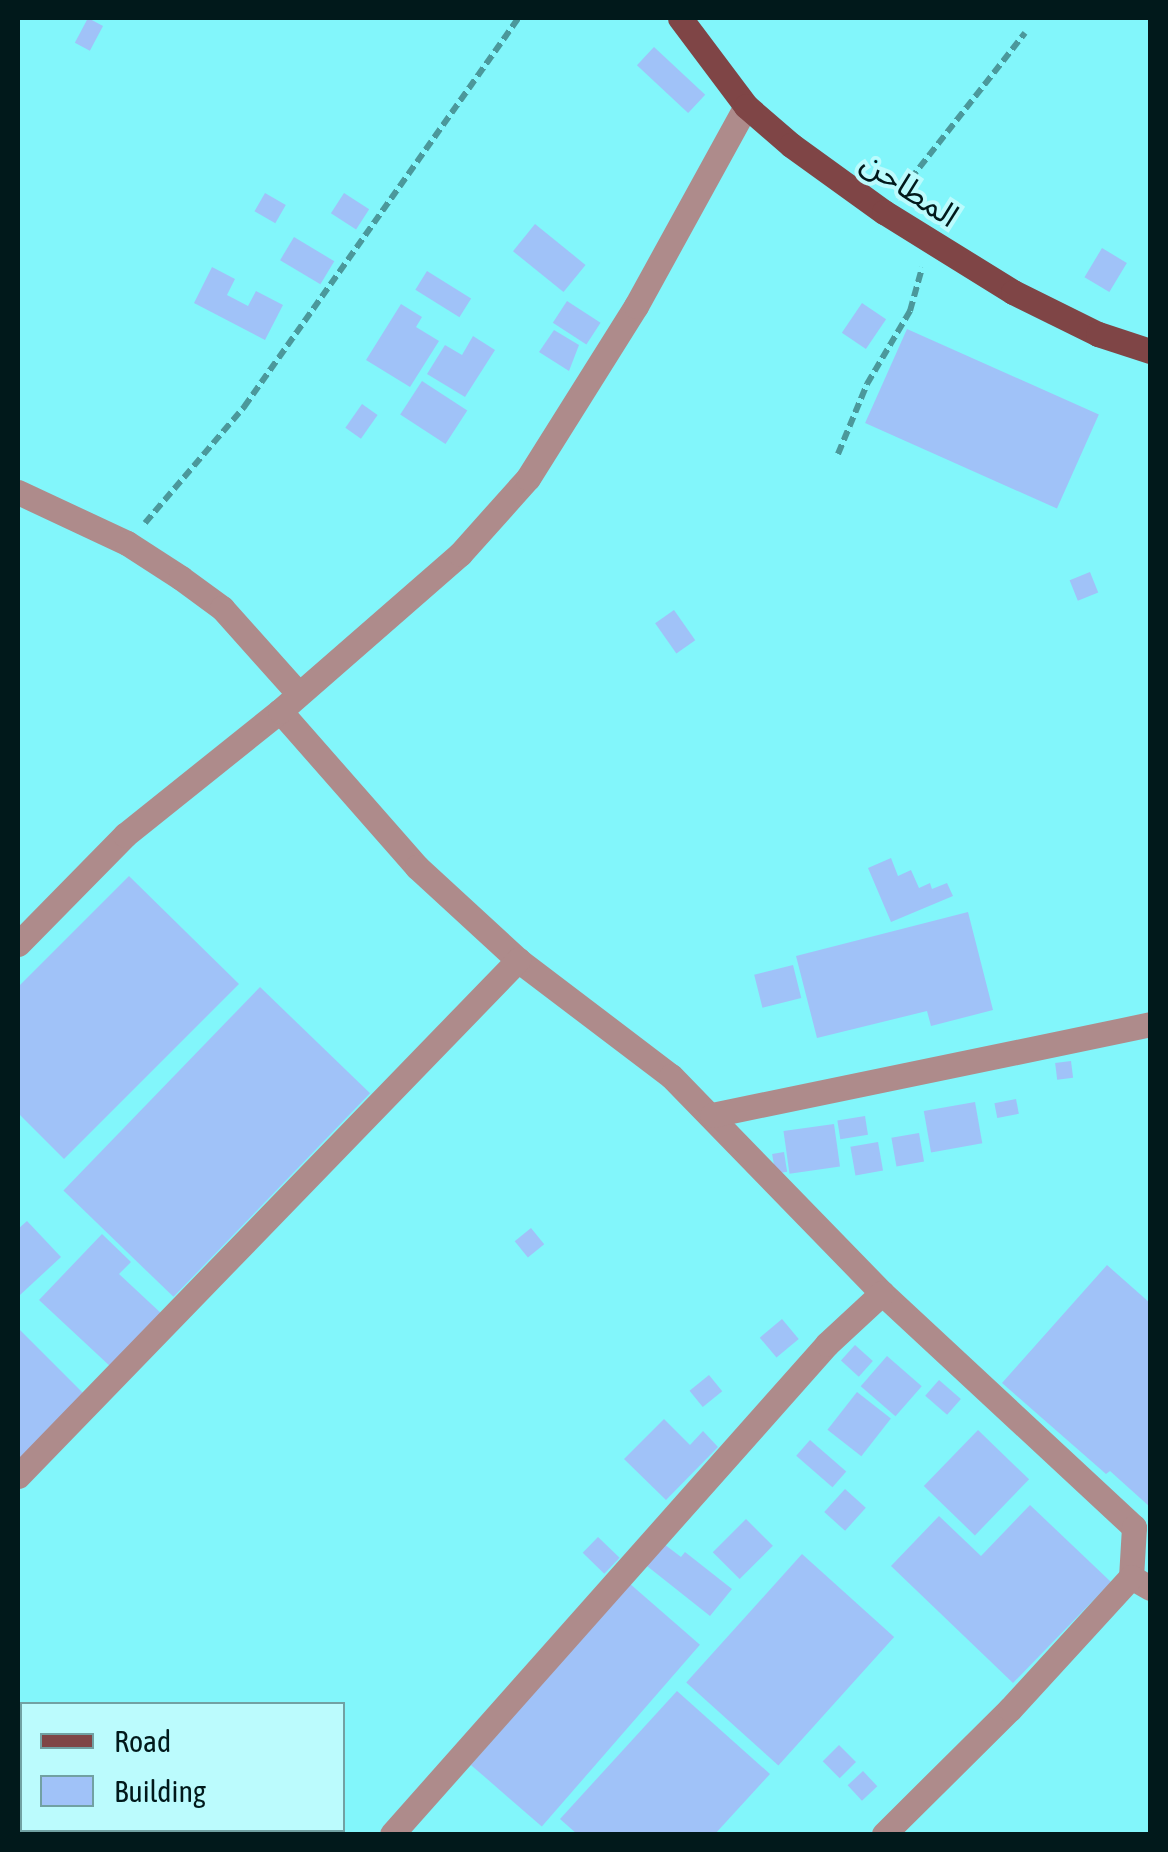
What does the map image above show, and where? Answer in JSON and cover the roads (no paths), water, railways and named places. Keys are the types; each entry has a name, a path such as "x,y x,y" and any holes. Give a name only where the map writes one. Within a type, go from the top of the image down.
{"main road":[{"name":"المطاحن","path":"680,18 746,106 790,145 884,212 928,242 1098,334 1150,350"}],"street":[{"path":"18,944 126,835 290,702 460,554 528,478 636,306 746,106"},
{"path":"18,492 58,507 127,543 222,608 417,867 518,960 671,1076 882,1293 1134,1527 1141,1583 884,1834"},
{"path":"18,1476 518,960"},
{"path":"712,1114 1150,1024"},
{"path":"392,1834 827,1344 882,1293"}]}
